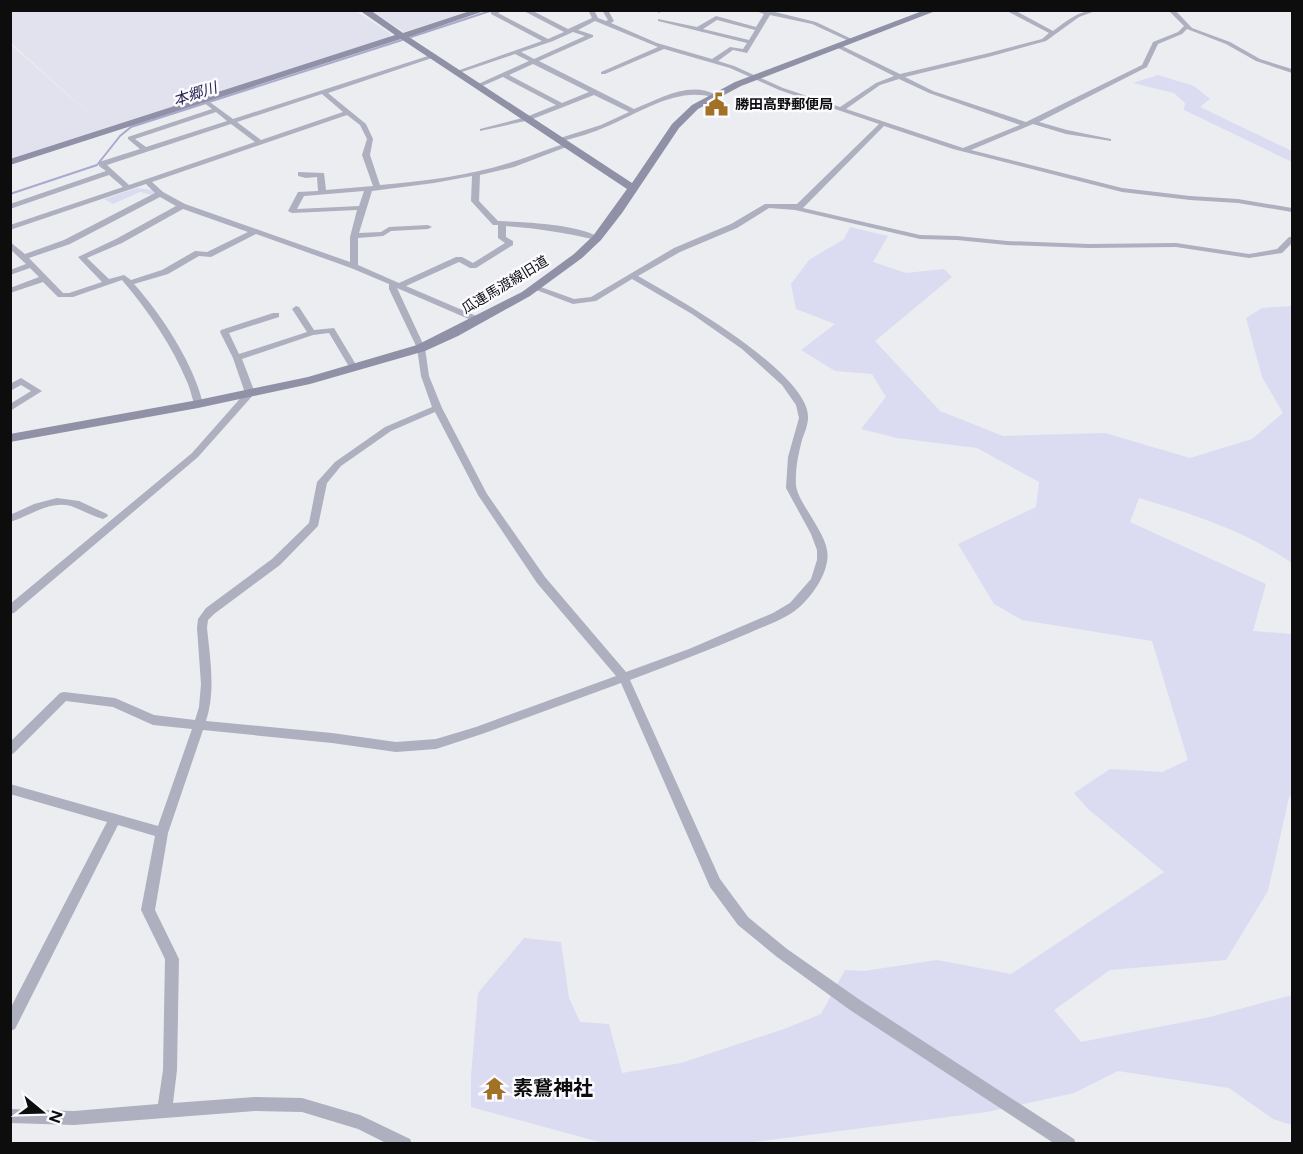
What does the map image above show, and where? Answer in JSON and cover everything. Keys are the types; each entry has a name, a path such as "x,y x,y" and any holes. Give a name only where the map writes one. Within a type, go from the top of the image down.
{"street":[{"path":"363,10 633,188"},
{"path":"10,162 207,103 483,10"},
{"path":"502,10 494,13 547,41"},
{"path":"478,86 591,36 571,31 525,10"},
{"path":"591,10 595,19"},
{"path":"605,10 611,21 607,23"},
{"path":"756,10 814,23 853,41"},
{"name":"瓜連馬渡線旧道","path":"14,435 198,404 354,368 421,348 478,320 554,276 597,238 675,126 695,107 713,95 934,10"},
{"path":"1008,10 1053,33"},
{"path":"841,109 878,84 900,76 1044,40 1077,16 1095,10"},
{"path":"1171,10 1187,26 1259,60 1293,70"},
{"path":"713,61 732,48 745,52 757,29 770,12"},
{"path":"699,29 716,18 757,29"},
{"path":"457,72 547,41 595,19 663,47 713,61 755,77 781,90 964,150 1122,190 1238,201 1293,210"},
{"path":"660,20 750,42"},
{"path":"964,150 1030,124 1145,66 1155,43 1180,33 1187,26"},
{"path":"838,46 931,92 1030,124 1109,140"},
{"path":"603,73 663,47"},
{"path":"515,52 634,112"},
{"path":"128,188 102,164 433,56"},
{"path":"504,75 562,106"},
{"path":"361,208 292,211 301,194 373,188 476,173 511,165 689,91 700,90 713,95"},
{"path":"482,130 528,119 595,92"},
{"path":"324,93 363,124 370,139 366,155 376,180 361,208 352,250 354,266"},
{"path":"207,103 261,143"},
{"path":"145,150 130,138 216,110"},
{"path":"10,228 349,112"},
{"path":"795,208 883,124"},
{"path":"10,207 111,172"},
{"path":"476,173 475,201 488,217 502,225 532,225 597,238"},
{"path":"301,174 321,175 322,193"},
{"path":"148,182 160,194 182,206 354,266 478,320"},
{"path":"24,257 67,242 160,194"},
{"path":"82,257 119,241 182,206"},
{"path":"535,288 579,303 593,299 634,277 676,250 734,226 768,206 795,208 920,237 957,237 1007,243 1107,246 1176,245 1249,256 1280,251 1293,239"},
{"path":"502,225 502,238 510,243 473,266 459,259 436,272 396,284 393,289 421,348 425,376 437,408 483,495 541,580 623,676 715,883 743,921 782,953 855,1005 1069,1143"},
{"path":"355,236 428,227"},
{"path":"129,283 165,272 198,253 208,255 254,232"},
{"path":"67,242 106,281"},
{"path":"10,244 61,295 69,295 121,277 129,283 151,309 198,396 198,404"},
{"path":"10,273 32,265"},
{"path":"10,750 64,696 114,703 153,720 332,738 396,747 436,744 478,731 712,644 777,616 801,600 816,580 822,560 822,550 791,488 793,457 804,418 801,405 792,390 745,347 695,312 634,277"},
{"path":"10,291 45,278"},
{"path":"296,309 312,333"},
{"path":"10,610 195,455 249,393 237,358 224,332 276,315"},
{"path":"237,358 312,333 331,330 354,368"},
{"path":"10,388 21,381 37,391 10,408"},
{"path":"165,1111 170,1070 172,959 147,910 162,833 200,724 207,684 203,619 224,599 276,562 314,524 322,482 338,464 388,429 437,408"},
{"path":"10,519 36,507 63,499 103,516"},
{"path":"10,789 162,833"},
{"path":"10,1024 114,820"},
{"path":"10,1116 74,1118 255,1104 302,1105 360,1122 405,1143"}],"shaded area":[{"path":"11,10 355,11 391,34 388,39 11,159 11,45 101,124 11,43"},
{"path":"371,11 469,11 404,32"},
{"path":"1158,75 1194,86 1210,99 1200,107 1292,151 1292,162 1184,110 1185,103 1174,93 1133,83"},
{"path":"137,188 153,190 156,196 140,192 113,204 104,199"},
{"path":"850,227 888,236 873,262 906,273 944,269 952,277 875,341 940,411 1003,436 1105,433 1190,458 1252,439 1283,413 1262,377 1246,318 1262,308 1292,306 1292,563 1237,533 1199,517 1139,498 1130,522 1266,584 1253,631 1292,634 1292,794 1289,797 1268,891 1226,960 1110,970 1054,1010 1081,1042 1210,1017 1292,995 1292,1125 1273,1119 1229,1088 1118,1071 1074,1093 987,1112 738,1144 603,1143 471,1107 471,1076 478,993 524,938 561,942 569,998 580,1022 609,1024 622,1073 681,1063 784,1029 821,1014 845,970 864,971 937,960 1011,974 1164,872 1088,809 1074,793 1110,769 1162,772 1188,760 1152,641 1022,620 994,604 958,544 1036,507 1039,482 977,448 897,438 861,429 886,397 872,374 835,371 801,350 835,324 796,309 791,284 809,260 844,239"}],"waterway":[{"name":"本郷川","path":"411,37 493,10"},
{"name":"本郷川","path":"10,194 97,165 120,136 131,127 402,40"}],"place":[{"name":"勝田高野郵便局","path":"717,104"},
{"name":"素鵞神社","path":"495,1088"}]}
